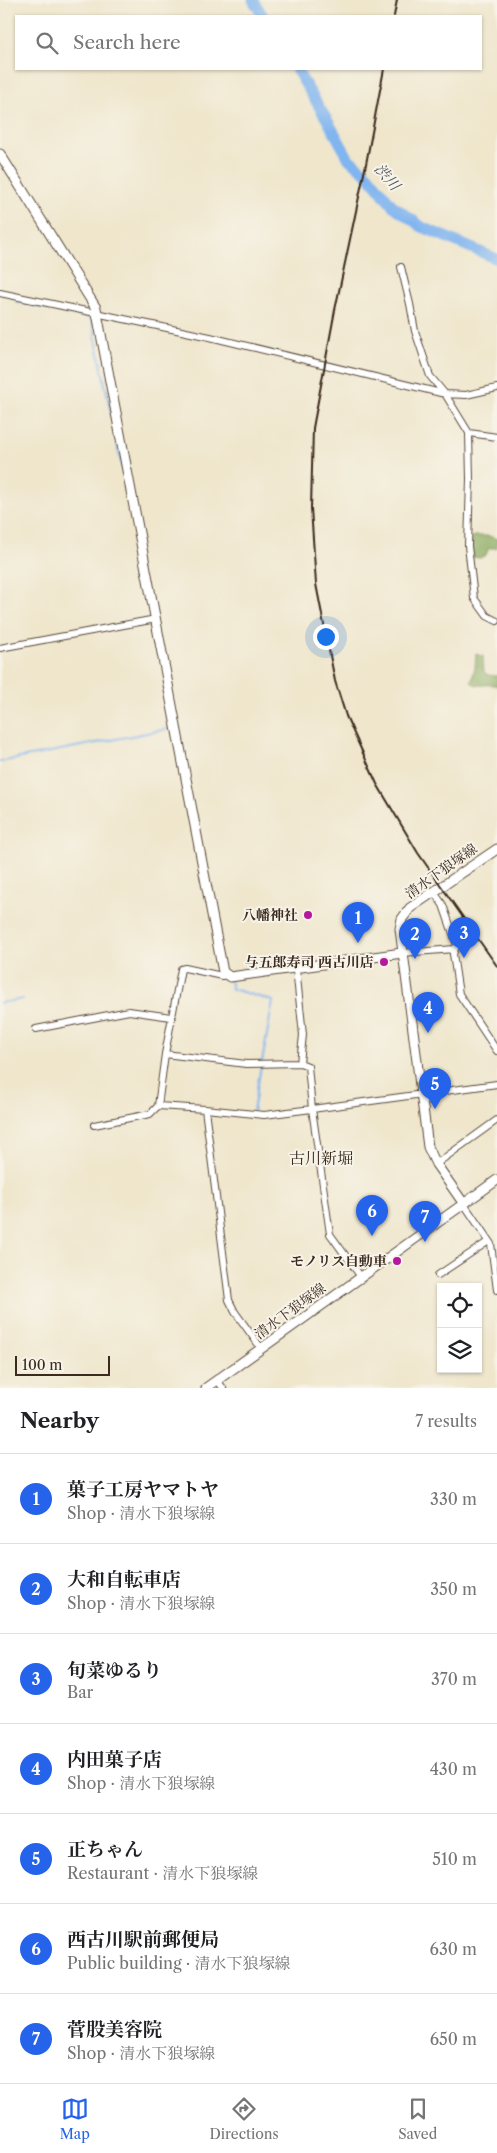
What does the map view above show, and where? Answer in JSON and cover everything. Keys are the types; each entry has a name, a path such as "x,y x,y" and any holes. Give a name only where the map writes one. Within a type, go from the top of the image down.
{"street":[{"path":"0,154 96,308 223,972 230,976 455,949"},
{"path":"401,267 414,330 430,376 445,394 469,433 468,546 474,598 487,616 497,621"},
{"path":"0,294 97,312 445,394 466,395 497,388"},
{"path":"469,433 497,437"},
{"path":"0,648 156,619"},
{"name":"清水下狼塚線","path":"464,1204 436,1164 428,1147 400,929 402,919 410,908 497,849"},
{"path":"434,892 443,905 457,944 453,954 459,994 497,1051"},
{"path":"94,1125 150,1114 158,1106 171,1017 181,969 185,968 222,976 226,974"},
{"path":"296,968 303,1035 300,1063"},
{"path":"36,1029 129,1011 171,1017"},
{"path":"165,1054 262,1065 300,1063 308,1066 312,1109 330,1234 361,1277"},
{"path":"158,1106 264,1114 497,1084"},
{"path":"205,1109 228,1300 261,1348"},
{"path":"436,1164 497,1120"},
{"name":"清水下狼塚線","path":"206,1388 497,1180"},
{"path":"464,1204 490,1243 497,1290"},
{"path":"438,1275 497,1240"},
{"path":"217,1380 224,1388"}],"green space":[{"path":"473,536 489,536 497,539 497,548 489,548 486,555 480,558 473,557 471,547"},
{"path":"476,654 483,656 484,672 488,675 497,676 497,686 477,685 471,682"}],"waterway":[{"name":"渋川","path":"253,0 262,15"},
{"name":"渋川","path":"297,70 349,159 368,175 392,205 422,227 497,259"},
{"path":"16,302 89,317 92,320 123,473"},
{"path":"0,762 172,728"},
{"path":"230,981 232,989 273,1001 262,1062"},
{"path":"0,1003 23,999"},
{"path":"253,1111 261,1066"}],"railway":[{"path":"394,15 397,0"},
{"path":"384,70 313,428 311,508 316,584 335,681 346,716 377,784 418,853 497,966"}],"place":[{"name":"八幡神社","path":"308,915"},
{"name":"菓子工房ヤマトヤ","path":"358,943"},
{"name":"旬菜ゆるり","path":"464,958"},
{"name":"大和自転車店","path":"415,959"},
{"name":"与五郎寿司 西古川店","path":"384,962"},
{"name":"内田菓子店","path":"428,1033"},
{"name":"正ちゃん","path":"435,1109"},
{"name":"西古川駅前郵便局","path":"372,1236"},
{"name":"菅股美容院","path":"425,1242"},
{"name":"モノリス自動車","path":"397,1261"}],"district":[{"name":"古川新堀","path":"321,1158"}]}
